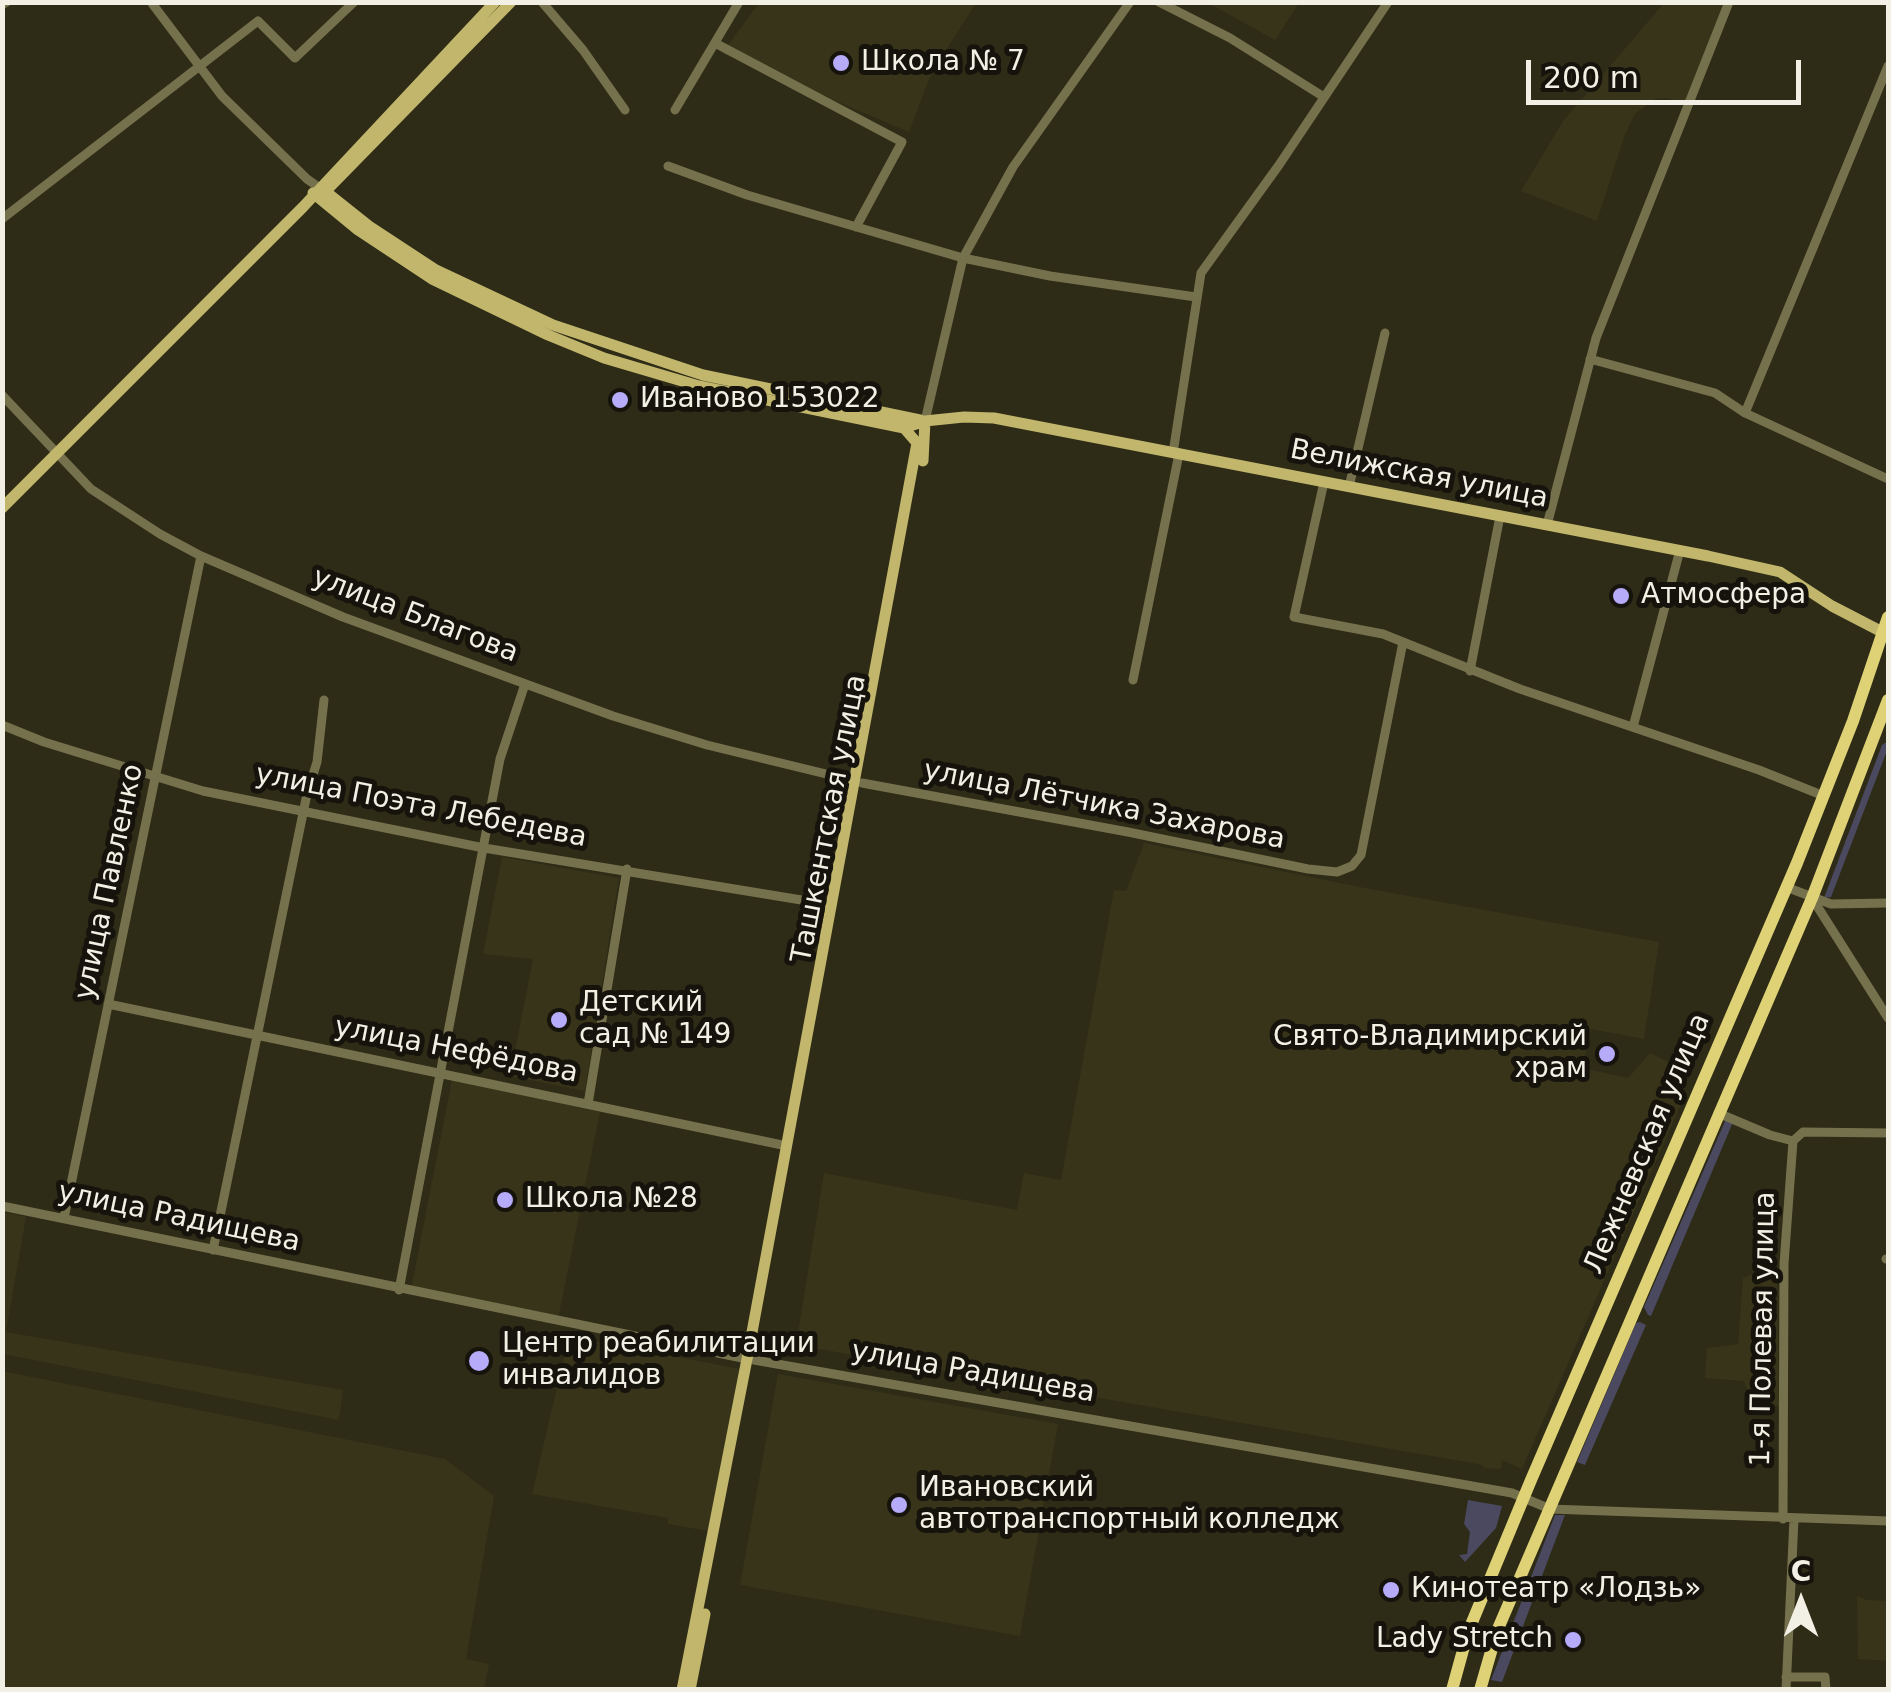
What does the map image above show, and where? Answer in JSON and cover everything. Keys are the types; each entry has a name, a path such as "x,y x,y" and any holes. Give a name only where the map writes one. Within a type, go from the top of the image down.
{"highway":[{"name":"Лежневская улица","path":"1452,1690 1468,1632 1824,796 1886,634 1888,617"},
{"name":"Лежневская улица","path":"1480,1690 1498,1631 1883,732 1888,700"}],"main road":[{"path":"319,192 496,2"},
{"path":"2,508 511,2"},
{"name":"Велижская улица","path":"319,192 358,230 432,279 548,336 604,358 700,386 913,423 964,416 994,418 1680,550 1780,572 1832,606 1886,634"},
{"path":"913,423 921,445"},
{"name":"Ташкентская улица","path":"690,1690 921,445 913,423"},
{"name":"Ташкентская улица","path":"682,1690 751,1360"}],"street":[{"path":"151,2 222,96 319,192"},
{"path":"2,200 6,216 258,21 295,58 354,2"},
{"path":"542,2 583,50 625,110"},
{"path":"675,110 739,2"},
{"name":"Ташкентская улица","path":"913,423 963,258 1013,167 1130,2"},
{"path":"1160,2 1230,38 1324,96"},
{"path":"1134,680 1176,453 1201,273 1388,2"},
{"path":"1547,525 1596,338 1728,2"},
{"path":"714,43 902,142 856,227"},
{"path":"1745,412 1888,66"},
{"path":"668,166 747,195 963,258 1086,282 1196,297"},
{"path":"1349,487 1385,333"},
{"path":"1590,359 1714,392 1745,412 1888,479"},
{"name":"улица Благова","path":"2,395 99,495 201,556 343,617 525,684 707,746 858,782"},
{"path":"1324,482 1294,617 1383,634 1470,671 1777,776 1824,796"},
{"path":"1470,671 1500,516"},
{"path":"1633,727 1680,550"},
{"name":"улица Павленко","path":"64,1218 201,556"},
{"name":"улица Лётчика Захарова","path":"858,782 1337,872 1352,866 1361,855 1403,642"},
{"path":"399,1290 500,760 525,684"},
{"path":"213,1250 304,812 318,762 324,700"},
{"name":"улица Поэта Лебедева","path":"2,725 155,779 304,812 484,848 836,906"},
{"path":"588,1104 627,869"},
{"path":"1786,887 1831,904 1888,904"},
{"path":"1812,898 1888,1018"},
{"name":"улица Нефёдова","path":"108,1004 790,1147"},
{"path":"1718,1112 1770,1135 1793,1140 1803,1132 1888,1133"},
{"name":"1-я Полевая улица","path":"1786,1690 1789,1519 1784,1264 1793,1140"},
{"name":"улица Радищева","path":"2,1206 751,1360 1512,1493 1550,1509"},
{"path":"1550,1509 1888,1522"},
{"path":"1786,1677 1825,1677 1826,1690"}],"shaded area":[{"name":"Школа № 7","path":"759,3 976,3 932,72 909,132 722,53"},
{"path":"1208,3 1299,3 1275,40"},
{"path":"1664,3 1733,3 1690,105 1667,98 1655,99 1635,114 1597,221 1521,191 1563,121"},
{"path":"1888,741 1831,897 1824,898 1882,745"},
{"path":"1144,843 1659,942 1644,1039 1591,1029 1583,1065 1586,1069 1628,1078 1650,1053 1683,1069 1670,1099 1681,1104 1522,1469 1502,1460 1501,1469 1484,1468 796,1345 824,1173 1017,1210 1024,1173 1061,1180 1114,890 1126,891"},
{"path":"502,857 619,878 585,1091 510,1076 533,959 483,954"},
{"name":"Школа №28","path":"452,1080 600,1112 558,1319 411,1289"},
{"path":"1726,1119 1733,1122 1651,1316 1648,1315 1644,1307"},
{"path":"3,1212 26,1217 6,1332 343,1390 339,1420 3,1354"},
{"path":"1777,1270 1779,1406 1753,1405 1744,1381 1705,1378 1707,1348 1738,1344 1743,1278 1759,1271"},
{"path":"1636,1323 1646,1325 1585,1465 1577,1462"},
{"path":"569,1336 740,1369 708,1531 668,1524 668,1518 532,1494"},
{"path":"2,1371 445,1459 494,1496 466,1659 489,1664 484,1689 3,1689"},
{"name":"Ивановский автотранспортный колледж","path":"778,1374 1058,1424 1020,1636 740,1585"},
{"path":"1468,1500 1502,1506 1496,1528 1465,1562 1459,1555 1467,1554 1470,1532 1464,1524"},
{"path":"1555,1515 1565,1515 1502,1682 1491,1680"},
{"path":"1857,1596 1888,1601 1888,1661 1858,1659"}],"place":[{"name":"Школа № 7","path":"841,63"},
{"name":"Иваново 153022","path":"620,400"},
{"name":"Атмосфера","path":"1621,596"},
{"name":"Детский сад № 149","path":"559,1020"},
{"name":"Свято-Владимирский храм","path":"1607,1054"},
{"name":"Школа №28","path":"505,1200"},
{"name":"Центр реабилитации инвалидов","path":"479,1361"},
{"name":"Ивановский автотранспортный колледж","path":"899,1505"},
{"name":"Кинотеатр «Лодзь»","path":"1391,1590"},
{"name":"Lady Stretch","path":"1573,1640"}]}
